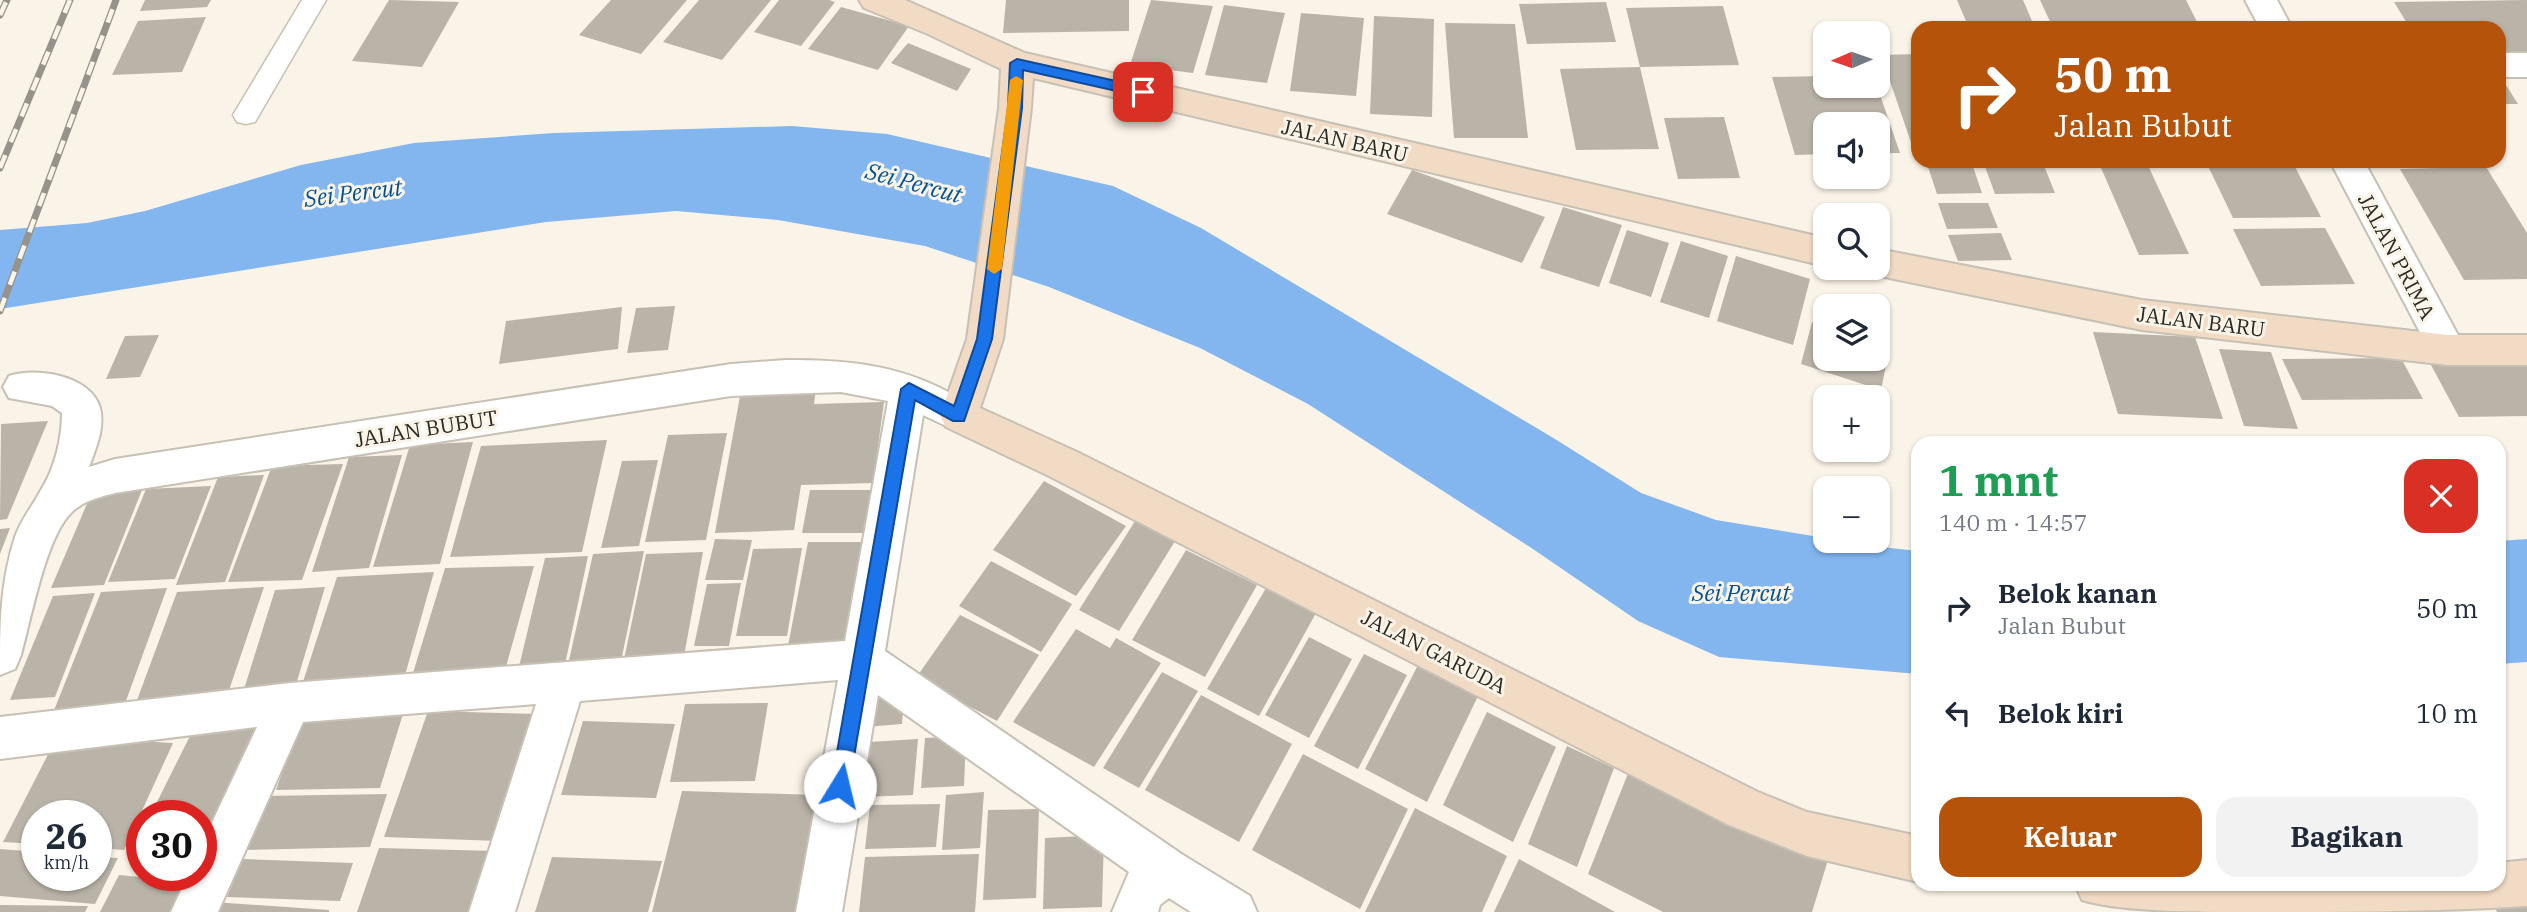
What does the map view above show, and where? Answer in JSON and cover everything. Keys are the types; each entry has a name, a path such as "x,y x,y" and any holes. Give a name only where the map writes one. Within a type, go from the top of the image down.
{"street":[{"name":"JALAN BARU","path":"875,0 942,13 1017,63 1813,249"},
{"path":"2261,0 2272,21"},
{"path":"958,416 985,339 1015,108 1017,63"},
{"path":"2506,65 2527,65"},
{"name":"JALAN PRIMA","path":"2351,168 2448,350"},
{"name":"JALAN BARU","path":"1890,264 2142,315 2448,350 2527,350"},
{"name":"JALAN BUBUT","path":"0,655 9,602 43,517 58,499 81,486 115,476 418,430 678,386 772,377 827,376 909,389 958,416"},
{"path":"22,387 49,389 72,397 81,408 81,436 58,499"},
{"path":"819,912 909,389"},
{"name":"JALAN GARUDA","path":"958,416 1063,464 1745,809 1807,834 1911,858"},
{"path":"0,738 290,703 861,659 1167,871 1234,912"},
{"path":"492,912 565,680"},
{"path":"194,912 290,703"},
{"path":"1135,912 1143,890 1167,871"},
{"path":"2506,888 2527,883"},
{"path":"2209,891 2351,900 2456,900 2494,891"}],"lane":[{"path":"246,115 314,0"}],"water":[{"name":"Sei Percut","path":"792,126 887,134 1113,186 1201,228 1641,493 1716,520 1813,536 1813,553 1890,553 1890,548 1911,550 1911,673 1719,657 1638,621 1533,549 1308,404 1200,348 1049,287 925,246 778,220 676,211 546,222 0,309 0,230 87,223 145,211 301,165 414,143 554,133"},
{"path":"2527,539 2527,662 2506,664 2506,540"}],"building":[{"path":"145,0 211,0 207,7 140,11"},
{"path":"389,0 459,2 422,67 352,61"},
{"path":"611,0 687,0 641,54 579,35"},
{"path":"699,0 771,0 722,60 663,42"},
{"path":"779,0 835,2 801,46 754,32"},
{"path":"1006,0 1129,0 1129,31 1003,33"},
{"path":"1151,0 1213,6 1193,73 1130,65"},
{"path":"1957,0 2023,0 2032,21 1966,21"},
{"path":"2040,0 2186,0 2196,21 2050,21"},
{"path":"2527,0 2527,57 2506,57 2506,21 2406,21 2394,2"},
{"path":"1606,2 1616,42 1527,44 1519,4"},
{"path":"1224,5 1285,13 1267,83 1205,75"},
{"path":"1723,6 1739,65 1640,67 1626,8"},
{"path":"841,7 909,26 878,70 808,49"},
{"path":"1301,13 1364,18 1356,96 1290,91"},
{"path":"1374,16 1434,19 1432,117 1370,114"},
{"path":"206,17 182,72 112,75 138,21"},
{"path":"1445,23 1515,24 1528,138 1454,138"},
{"path":"908,43 971,69 957,91 891,63"},
{"path":"1911,54 1911,142 1890,81 1890,55"},
{"path":"1640,67 1659,149 1576,150 1560,69"},
{"path":"1813,76 1813,98 1881,98 1886,112 1813,112 1813,154 1795,155 1772,77"},
{"path":"2506,85 2518,104 2506,104"},
{"path":"1724,117 1740,178 1678,179 1664,118"},
{"path":"1890,124 1900,153 1890,153"},
{"path":"1928,168 1973,168 1982,193 1937,194"},
{"path":"1986,168 2045,168 2055,193 1995,194"},
{"path":"2101,168 2149,168 2189,254 2139,255"},
{"path":"2209,168 2296,168 2321,217 2233,218"},
{"path":"2487,168 2527,233 2527,279 2464,280 2400,169"},
{"path":"1412,170 1545,217 1522,263 1387,214"},
{"path":"1938,203 1988,203 1998,228 1947,229"},
{"path":"1563,207 1622,225 1599,287 1540,268"},
{"path":"2325,228 2355,284 2261,286 2233,229"},
{"path":"1627,230 1669,243 1651,297 1609,283"},
{"path":"2001,233 2012,260 1958,261 1948,235"},
{"path":"1681,241 1728,256 1709,318 1660,302"},
{"path":"1736,256 1810,279 1793,345 1717,321"},
{"path":"675,306 668,350 627,353 636,308"},
{"path":"622,307 618,349 499,364 506,321"},
{"path":"1812,322 1813,368 1801,364"},
{"path":"2093,332 2195,337 2223,419 2118,414"},
{"path":"159,335 140,377 106,379 125,336"},
{"path":"2219,349 2271,352 2298,429 2244,426"},
{"path":"2401,358 2423,399 2302,400 2282,359"},
{"path":"2527,363 2527,416 2459,417 2431,365"},
{"path":"1823,371 1885,371 1882,385 1866,385"},
{"path":"816,389 814,404 884,402 873,483 801,485 794,530 715,533 741,391"},
{"path":"48,421 7,519 0,520 1,424"},
{"path":"727,433 706,540 645,542 668,435"},
{"path":"607,440 582,552 450,557 481,446"},
{"path":"473,442 440,564 373,567 410,445"},
{"path":"402,455 369,568 312,572 349,457"},
{"path":"658,460 639,546 601,548 622,461"},
{"path":"343,464 302,580 228,582 272,466"},
{"path":"264,475 225,582 176,585 218,477"},
{"path":"1044,481 1126,526 1076,596 993,550"},
{"path":"211,486 175,579 108,582 146,489"},
{"path":"142,490 104,585 51,588 92,492"},
{"path":"810,490 873,490 867,533 802,533"},
{"path":"1142,510 1182,530 1119,631 1079,610"},
{"path":"10,528 0,554 0,529"},
{"path":"715,539 752,540 743,580 705,580"},
{"path":"808,542 868,542 850,646 788,646"},
{"path":"802,548 787,636 736,636 753,549"},
{"path":"1186,550 1257,585 1205,677 1132,640"},
{"path":"644,551 620,666 567,669 593,554"},
{"path":"703,552 682,667 622,669 646,554"},
{"path":"588,556 564,669 518,671 545,558"},
{"path":"991,561 1072,604 1041,652 959,606"},
{"path":"534,566 502,681 410,683 445,568"},
{"path":"434,572 402,686 300,691 337,577"},
{"path":"741,583 729,646 694,646 707,584"},
{"path":"264,587 224,705 133,711 177,592"},
{"path":"325,587 292,698 240,702 275,590"},
{"path":"167,588 123,709 53,713 101,592"},
{"path":"1266,588 1316,613 1259,716 1207,689"},
{"path":"95,593 55,697 10,700 53,596"},
{"path":"960,615 1039,655 997,721 916,678"},
{"path":"1076,629 1110,648 1116,638 1161,663 1094,767 1013,722"},
{"path":"1309,637 1352,659 1309,738 1265,715"},
{"path":"1364,654 1407,675 1358,769 1314,746"},
{"path":"1419,663 1479,694 1427,802 1365,769"},
{"path":"1162,672 1198,691 1139,788 1103,768"},
{"path":"904,693 902,724 865,727 868,696"},
{"path":"1201,695 1292,744 1239,842 1145,790"},
{"path":"768,703 755,781 670,782 685,704"},
{"path":"428,711 538,714 500,841 384,837"},
{"path":"1487,712 1556,747 1513,842 1443,805"},
{"path":"403,714 380,788 276,790 301,717"},
{"path":"198,720 273,727 217,832 217,800 158,800"},
{"path":"583,721 675,724 656,798 561,795"},
{"path":"966,736 964,786 921,788 925,738"},
{"path":"57,737 173,743 147,800 126,800 124,850 112,849 112,800 25,800"},
{"path":"918,739 913,795 863,797 869,742"},
{"path":"1567,746 1614,768 1577,867 1528,844"},
{"path":"1303,754 1408,809 1360,909 1252,850"},
{"path":"1631,766 1828,860 1812,912 1663,912 1588,874"},
{"path":"682,791 818,795 795,912 652,912"},
{"path":"984,792 980,848 942,850 946,795"},
{"path":"387,794 370,847 244,850 263,796"},
{"path":"940,804 936,847 865,849 870,805"},
{"path":"21,807 21,843 3,842"},
{"path":"1415,808 1507,856 1482,912 1365,912"},
{"path":"1039,809 1036,898 983,900 988,810"},
{"path":"1104,835 1102,907 1043,909 1045,838"},
{"path":"379,848 496,851 477,912 357,912"},
{"path":"0,849 21,851 21,891 102,891 95,904 0,896"},
{"path":"979,854 975,912 859,912 865,857"},
{"path":"552,857 662,861 648,912 535,912"},
{"path":"112,858 118,858 112,870"},
{"path":"243,859 353,863 340,901 227,897"},
{"path":"1519,859 1615,912 1494,912"},
{"path":"119,875 126,876 126,891 193,891 183,912 100,912"},
{"path":"2506,886 2527,886 2527,912 2497,912 2487,891 2506,891"},
{"path":"213,902 329,910 329,912 209,912"},
{"path":"0,905 88,906 85,912 0,912"}],"railway":[{"path":"0,15 7,0"},
{"path":"0,168 70,0"},
{"path":"0,311 116,0"}],"slow traffic":[{"path":"994,269 1015,108 1016,80"}],"route":[{"path":"840,786 909,389 958,416 985,339 1015,108 1017,63 1143,92"}]}
